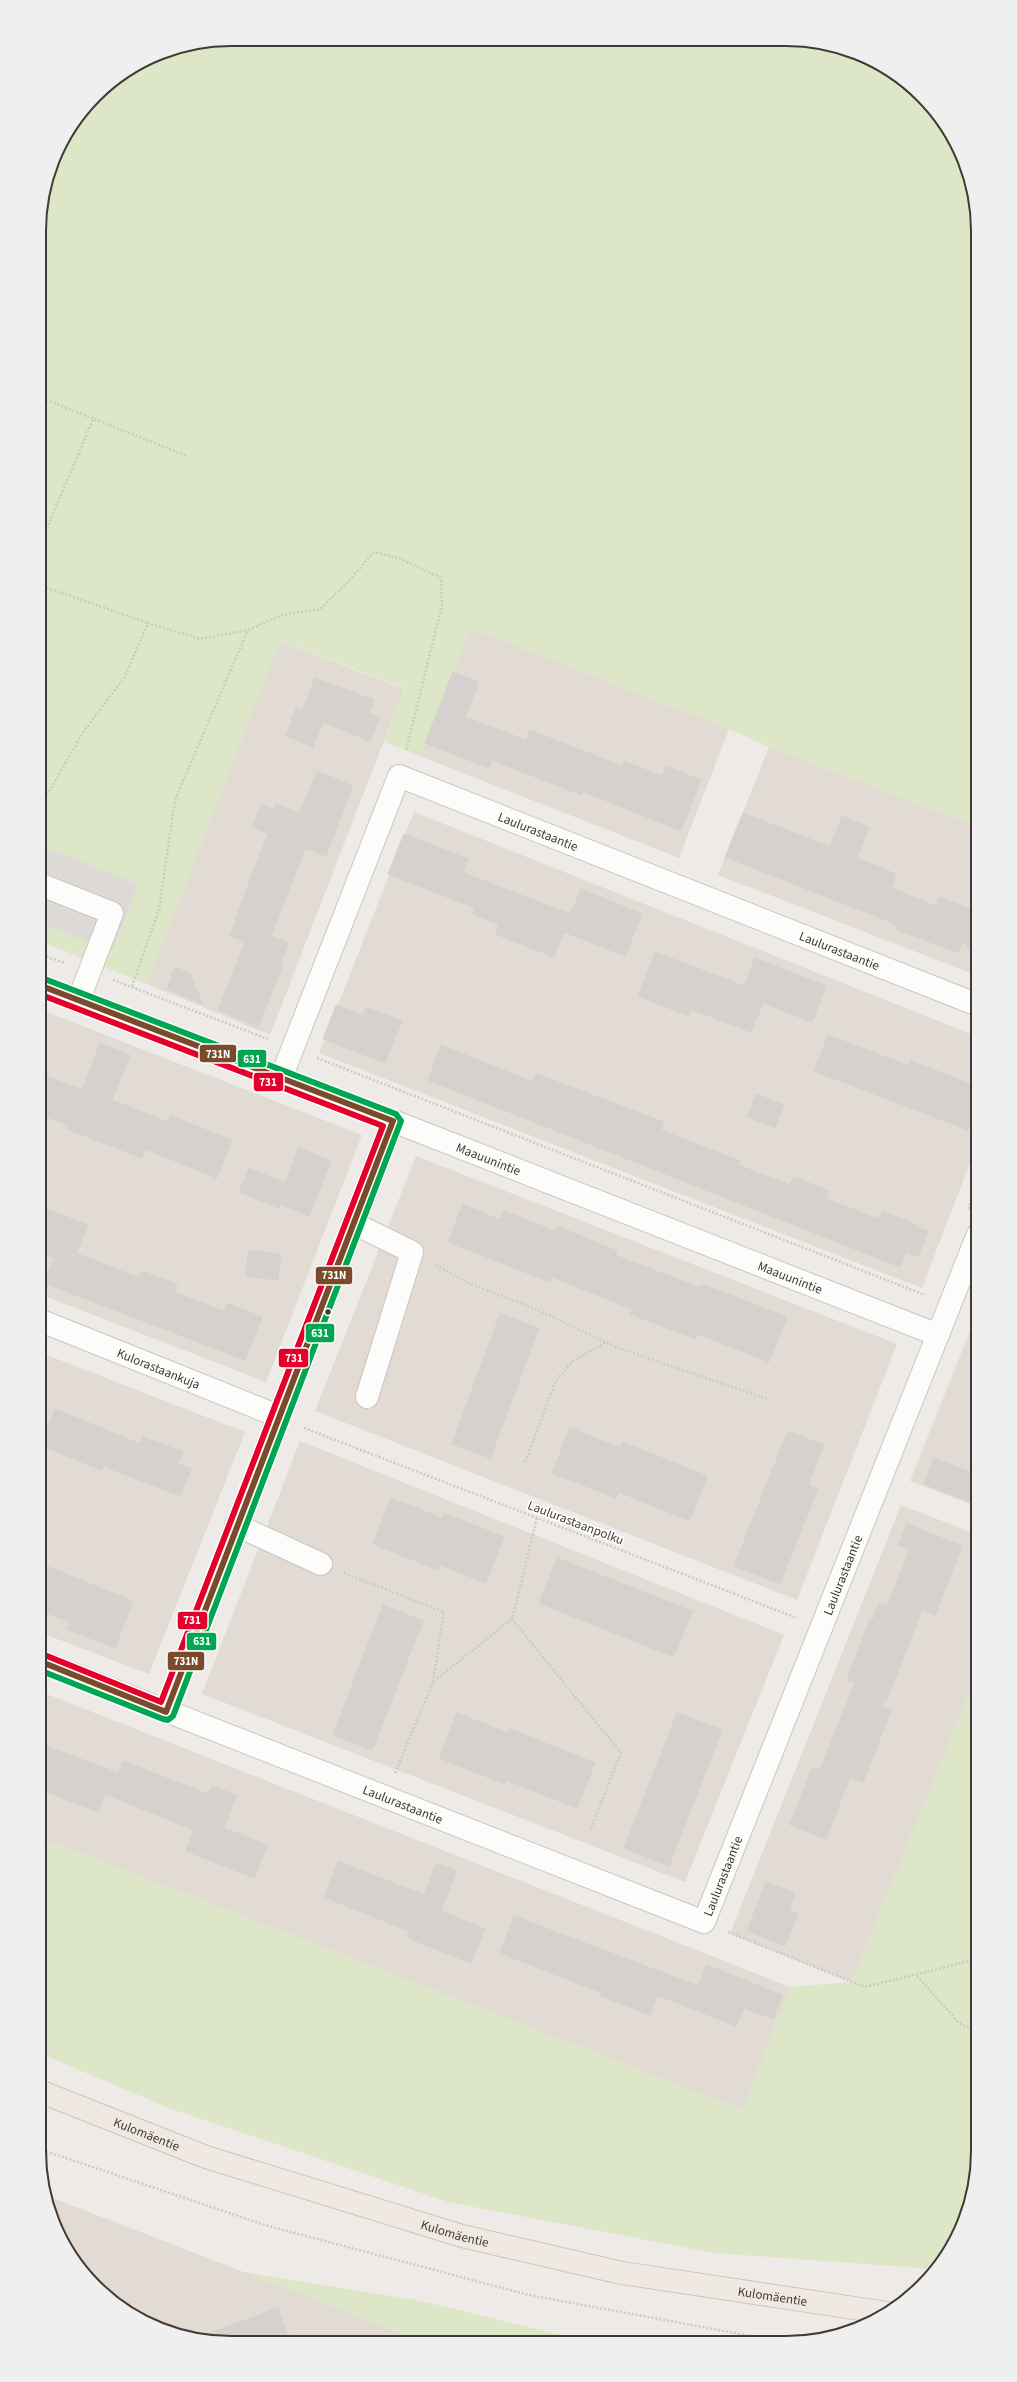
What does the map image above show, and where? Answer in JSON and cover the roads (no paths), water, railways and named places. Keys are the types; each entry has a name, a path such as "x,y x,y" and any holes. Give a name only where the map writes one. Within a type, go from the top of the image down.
{"main road":[{"name":"Kulomäentie","path":"46,2094 206,2156 462,2236 622,2273 877,2312"}],"street":[{"name":"Laulurastaantie","path":"281,1078 399,776 971,1002"},
{"path":"46,887 112,913 79,999"},
{"name":"Maauunintie","path":"46,987 393,1121 938,1335"},
{"path":"166,1712 236,1525 393,1121"},
{"path":"353,1223 412,1252 367,1396"},
{"name":"Laulurastaantie","path":"46,1664 704,1922 971,1252"},
{"name":"Kulorastaankuja","path":"46,1323 278,1416"},
{"path":"236,1525 321,1564"}]}
